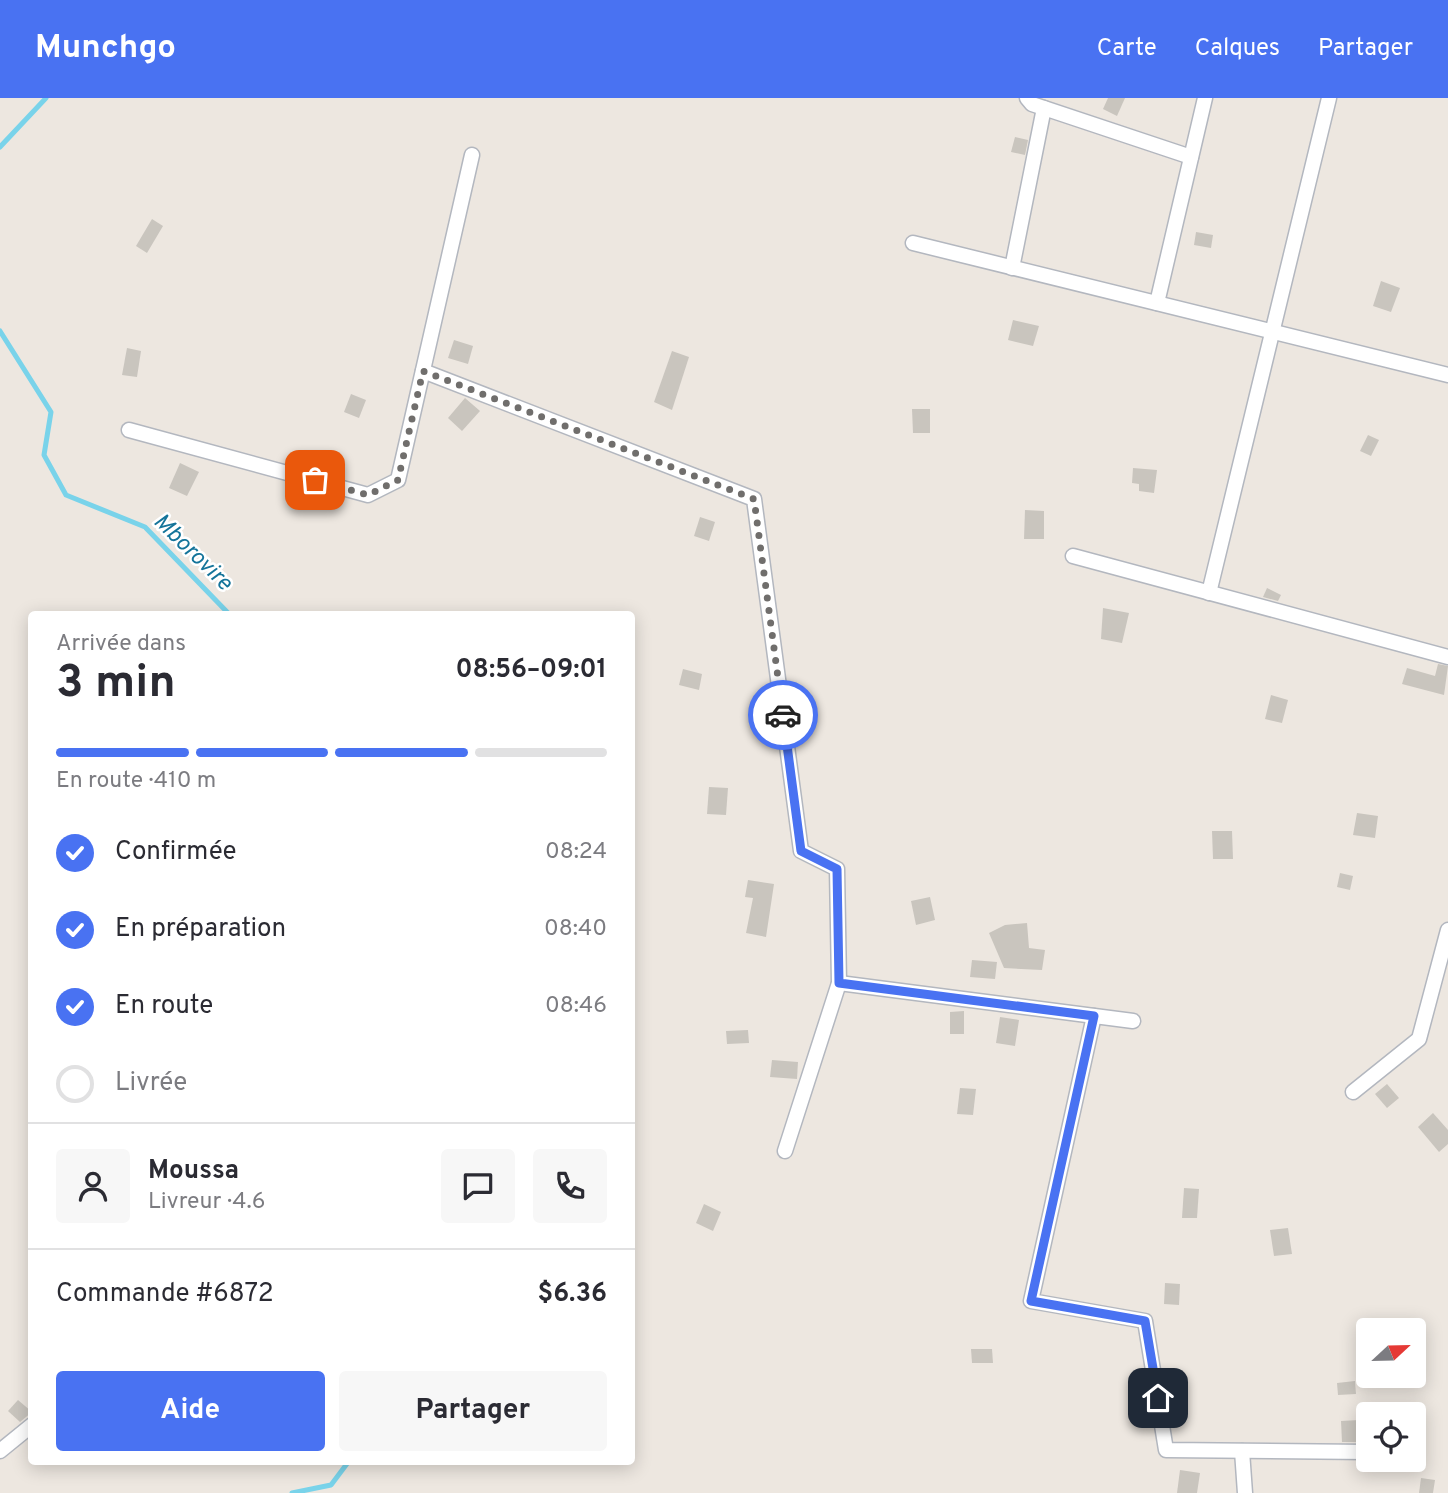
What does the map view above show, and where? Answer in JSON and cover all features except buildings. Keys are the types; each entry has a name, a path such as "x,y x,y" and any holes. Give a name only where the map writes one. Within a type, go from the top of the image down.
{"street":[{"path":"1027,98 1032,104 1191,156"},
{"path":"1157,303 1205,98"},
{"path":"1209,593 1329,98"},
{"path":"1012,268 1045,108"},
{"path":"129,430 368,495 398,480 472,155"},
{"path":"913,243 1448,375"},
{"path":"423,371 754,499 801,851 837,869 839,983 785,1151"},
{"path":"1073,556 1448,657"},
{"path":"1353,1092 1419,1039 1448,930"},
{"path":"839,983 1133,1021"},
{"path":"1094,1016 1031,1301 1145,1321 1166,1450 1356,1452"},
{"path":"0,1451 28,1427"},
{"path":"1242,1451 1245,1493"}],"waterway":[{"name":"Mborovire","path":"0,147 46,98"},
{"name":"Mborovire","path":"0,331 51,412 44,455 66,495 145,527 226,611"},
{"name":"Mborovire","path":"292,1493 331,1485 346,1465"}],"way so far":[{"path":"315,480 368,495 398,480 423,371 754,499 783,715"}],"route":[{"path":"783,715 801,851 837,869 839,983 1094,1016 1031,1301 1145,1321 1158,1398"}]}
